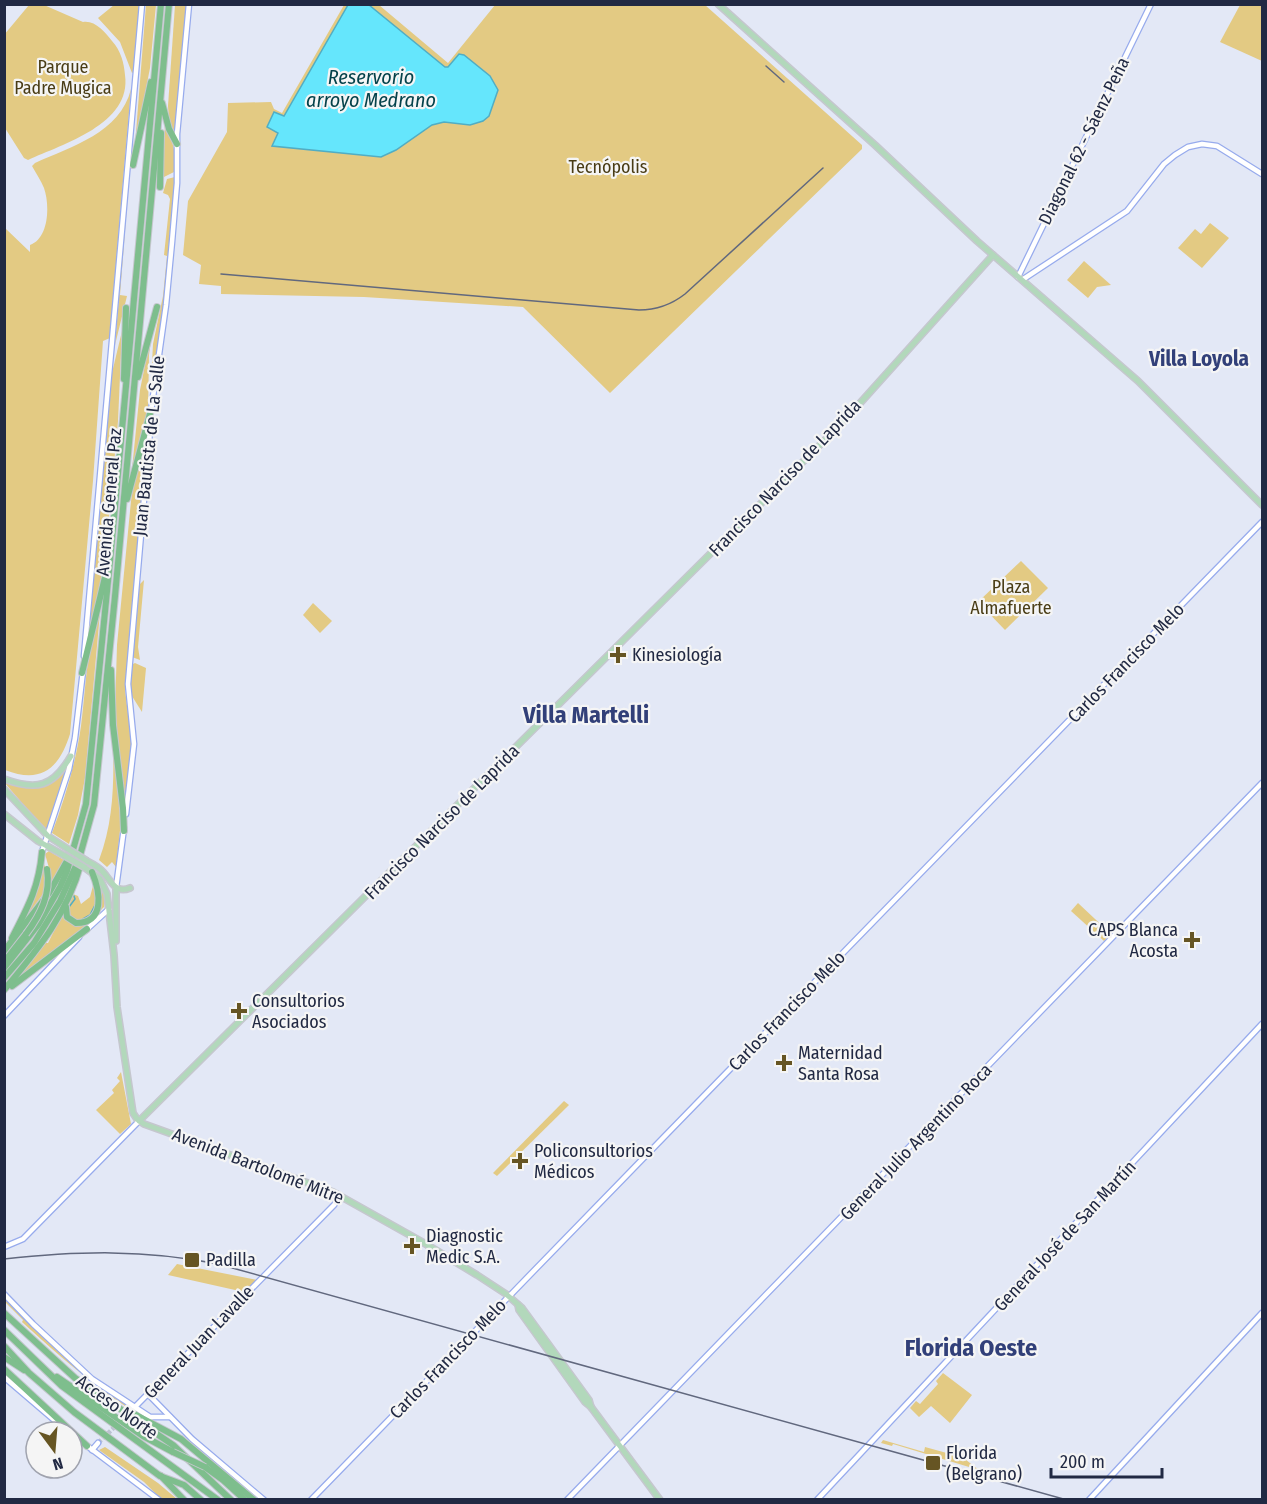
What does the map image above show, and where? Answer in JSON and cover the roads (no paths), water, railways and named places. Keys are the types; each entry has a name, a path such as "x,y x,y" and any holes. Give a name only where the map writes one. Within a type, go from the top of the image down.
{"highway":[{"name":"Avenida General Paz","path":"5,951 49,893 83,815 88,785 161,4"},
{"name":"Avenida General Paz","path":"4,978 29,950 53,914 73,873 88,830 98,774 169,4"},
{"path":"133,165 156,61"},
{"path":"161,100 169,129 177,144"},
{"path":"160,187 161,100"},
{"path":"125,394 123,367 126,308"},
{"path":"134,392 157,308"},
{"path":"122,523 152,410"},
{"path":"82,673 110,561"},
{"path":"111,639 113,725 123,808 123,831"},
{"path":"4,991 37,951 67,903 79,870 88,830"},
{"path":"4,962 27,934 44,905 48,884 43,849"},
{"path":"5,951 36,889 43,849"},
{"name":"Avenida General Paz","path":"4,968 28,940 46,912 67,871 68,852"},
{"path":"67,903 67,916 74,923 84,922 94,914 100,897 92,872"},
{"path":"4,991 87,929"},
{"path":"4,1313 75,1378 173,1444 231,1500"},
{"name":"Acceso Norte","path":"4,1330 62,1386 218,1500"},
{"name":"Acceso Norte","path":"4,1346 29,1374 74,1412 160,1476 184,1485 201,1500"},
{"path":"4,1357 29,1374"},
{"path":"42,1366 137,1432 205,1467 245,1500"},
{"path":"4,1369 89,1448"},
{"path":"119,1408 181,1439 254,1500"},
{"path":"160,1476 184,1500"}],"main road":[{"path":"718,4 859,130 993,255 1138,381 1263,505"},
{"name":"Francisco Narciso de Laprida","path":"139,1121 843,422 993,255"},
{"path":"4,779 25,786 44,784 57,775 71,756"},
{"path":"4,789 48,836 100,879 120,909 114,955"},
{"path":"4,814 43,849 68,852 101,870 116,888 123,890 130,888"},
{"path":"105,887 114,955 117,1014 134,1113 139,1121"},
{"name":"Juan Bautista de La Salle","path":"109,909 116,888"},
{"name":"Juan Bautista de La Salle","path":"116,888 120,909"},
{"path":"109,909 120,909"},
{"name":"Avenida Bartolomé Mitre","path":"139,1121 340,1196 424,1243 509,1296 518,1305 519,1310 585,1402 660,1500"}],"street":[{"name":"Avenida General Paz","path":"43,849 69,769 75,738 142,4"},
{"name":"Juan Bautista de La Salle","path":"116,888 134,744 128,684 152,410 166,305 177,183 177,144 189,4"},
{"name":"Diagonal 62 - Sáenz Peña","path":"1020,278 1151,4"},
{"path":"1020,278 1127,212 1164,164 1188,147 1202,144 1217,146 1263,174"},
{"name":"Carlos Francisco Melo","path":"311,1500 1263,522"},
{"name":"General Julio Argentino Roca","path":"567,1500 1263,783"},
{"path":"4,1016 109,909"},
{"name":"General José de San Martín","path":"817,1500 1263,1024"},
{"name":"Francisco Narciso de Laprida","path":"4,1246 23,1239 139,1121"},
{"name":"General Juan Lavalle","path":"133,1409 334,1205 340,1196"},
{"path":"4,1294 81,1369 133,1409 152,1418 170,1417"},
{"path":"1089,1500 1263,1313"},
{"path":"4,1377 55,1420"},
{"path":"148,1394 170,1417 264,1500"},
{"path":"89,1448 98,1443"},
{"path":"84,1444 159,1500"}],"water":[{"name":"Reservorio arroyo Medrano","path":"348,5 369,5 445,67 448,67 459,54 464,55 490,76 498,90 489,116 483,121 470,125 444,122 432,125 396,150 381,157 272,146 278,133 267,127 274,112 284,116"}],"waterway":[{"path":"69,907 75,899 74,896"},
{"path":"83,919 90,915 95,905"}],"tunnel":[{"path":"98,1443 132,1410"}],"railway":[{"path":"766,66 784,82"},
{"path":"221,274 639,310 658,308 685,294 823,168"},
{"path":"4,1259 58,1254 111,1253 164,1256 218,1264 1067,1500"}],"place":[{"name":"Kinesiología","path":"618,655"},
{"name":"CAPS Blanca Acosta","path":"1192,940"},
{"name":"Consultorios Asociados","path":"239,1011"},
{"name":"Maternidad Santa Rosa","path":"784,1063"},
{"name":"Policonsultorios Médicos","path":"520,1161"},
{"name":"Diagnostic Medic S.A.","path":"412,1246"},
{"name":"Padilla","path":"192,1260"},
{"name":"Florida (Belgrano)","path":"933,1463"}],"district":[{"name":"Villa Loyola","path":"1199,359"},
{"name":"Villa Martelli","path":"586,715"},
{"name":"Florida Oeste","path":"971,1348"}],"park label":[{"name":"Parque Padre Mugica","path":"63,77"},
{"name":"Tecnópolis","path":"608,167"},
{"name":"Plaza Almafuerte","path":"1011,597"}]}
